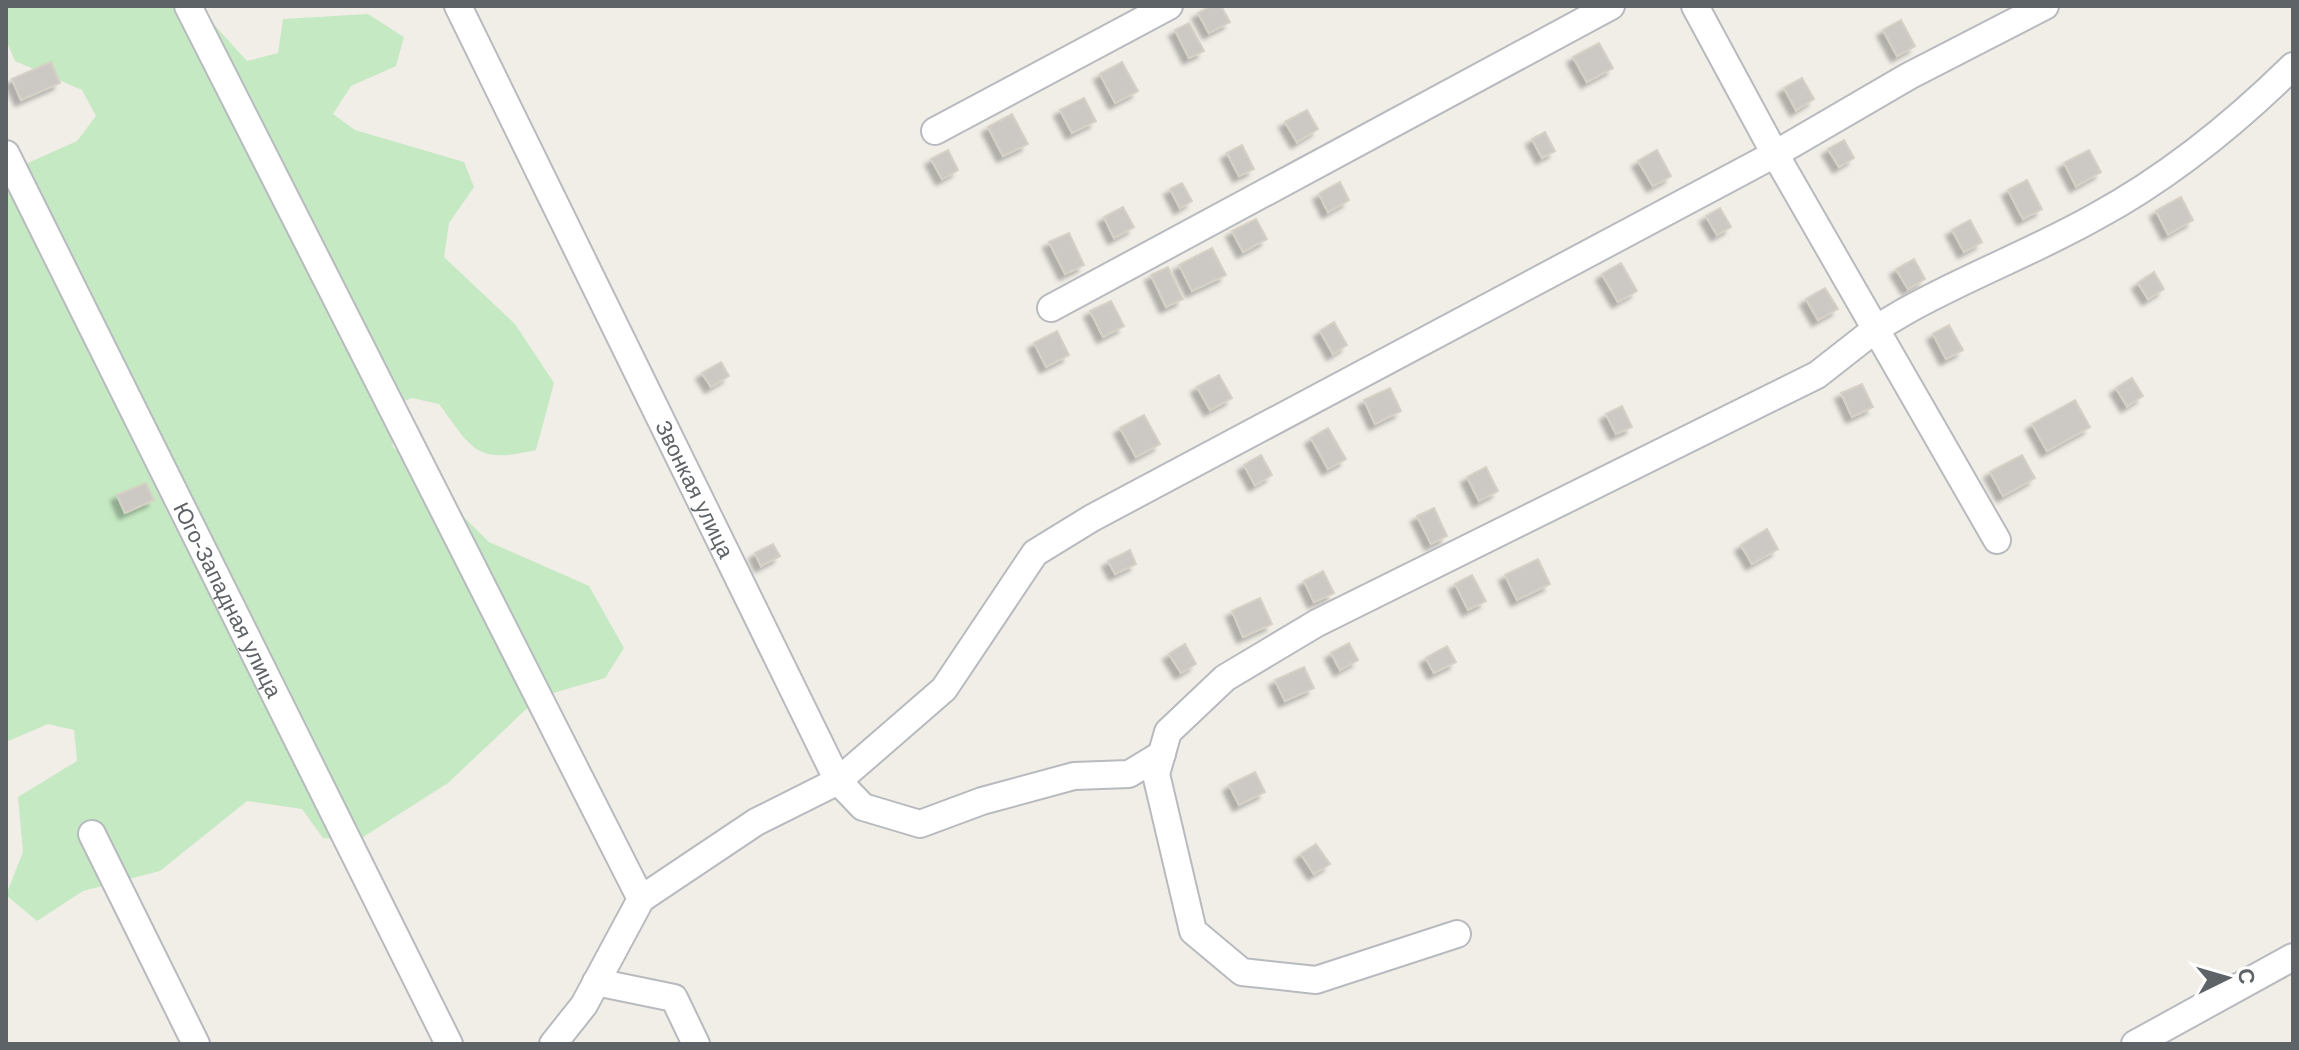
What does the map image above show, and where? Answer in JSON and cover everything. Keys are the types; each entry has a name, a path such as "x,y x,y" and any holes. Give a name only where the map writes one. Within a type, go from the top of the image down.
{"street":[{"path":"188,6 641,899"},
{"name":"Звонкая улица","path":"458,6 838,781"},
{"path":"935,131 1169,6"},
{"path":"1051,308 1611,6"},
{"path":"1695,6 1775,154 1997,540"},
{"path":"553,1044 584,1005 641,899 756,822 838,781 944,689 1035,553 1092,518 1775,154 1896,83 2045,6"},
{"path":"1457,934 1316,980 1242,972 1193,931 1156,774 1168,732 1225,678 1317,623 1817,375 1877,328 1935,294 2094,218 2154,182 2241,117 2293,66"},
{"name":"Юго-Западная улица","path":"6,154 449,1044"},
{"path":"838,781 863,807 920,824 982,801 1074,776 1129,774 1162,754"},
{"path":"92,834 196,1044"},
{"path":"2135,1044 2293,957"},
{"path":"596,982 674,998 696,1044"}],"green space":[{"path":"6,6 203,6 208,18 247,61 278,53 283,19 368,14 404,37 396,66 351,86 333,114 355,130 464,162 474,187 449,223 444,257 515,324 554,383 536,450 500,455 477,450 439,404 412,398 387,408 393,447 489,542 589,586 624,648 605,678 539,697 448,783 357,841 323,838 302,809 247,801 160,871 83,891 37,921 6,895 23,852 18,797 77,761 74,730 48,724 6,742 6,151 28,163 77,141 96,116 82,90 15,61 6,40"}],"building":[{"path":"1211,6 1221,6 1230,22 1209,33 1198,13"},
{"path":"1901,20 1915,46 1897,56 1883,30"},
{"path":"1189,23 1204,51 1189,58 1175,30"},
{"path":"1599,43 1613,68 1587,82 1573,57"},
{"path":"51,62 60,83 21,100 12,79"},
{"path":"1122,62 1138,91 1115,103 1100,74"},
{"path":"1802,78 1814,99 1796,110 1784,88"},
{"path":"1084,98 1096,121 1072,133 1060,110"},
{"path":"1307,110 1318,129 1297,142 1285,122"},
{"path":"1012,114 1028,144 1003,156 988,127"},
{"path":"1545,132 1555,151 1542,158 1532,139"},
{"path":"1844,140 1854,158 1839,167 1828,149"},
{"path":"1242,145 1254,169 1239,176 1227,153"},
{"path":"948,150 958,170 942,179 931,159"},
{"path":"1657,150 1671,176 1653,186 1638,161"},
{"path":"2089,150 2101,172 2076,186 2064,163"},
{"path":"2027,180 2042,209 2023,219 2008,190"},
{"path":"1340,182 1349,200 1328,212 1319,194"},
{"path":"1182,183 1192,201 1180,208 1170,189"},
{"path":"2181,197 2193,220 2168,234 2156,211"},
{"path":"1123,207 1134,227 1114,238 1104,217"},
{"path":"1720,208 1731,227 1717,235 1706,216"},
{"path":"1256,219 1267,239 1243,252 1232,231"},
{"path":"1970,220 1982,242 1964,252 1952,230"},
{"path":"1069,233 1084,265 1065,274 1049,242"},
{"path":"1212,248 1226,275 1192,291 1179,265"},
{"path":"1914,259 1925,279 1908,289 1896,269"},
{"path":"1621,263 1637,291 1618,302 1602,274"},
{"path":"1168,267 1183,299 1166,307 1151,275"},
{"path":"2154,272 2164,289 2148,299 2138,283"},
{"path":"1825,288 1838,309 1818,320 1806,299"},
{"path":"1111,301 1124,326 1103,337 1090,311"},
{"path":"1334,322 1347,345 1333,354 1320,331"},
{"path":"1949,325 1963,350 1946,359 1933,334"},
{"path":"1057,331 1069,355 1046,367 1034,343"},
{"path":"721,362 729,376 711,387 702,373"},
{"path":"1219,375 1232,398 1210,410 1197,387"},
{"path":"2132,378 2143,396 2127,406 2116,388"},
{"path":"1862,384 1873,407 1852,417 1841,393"},
{"path":"1390,388 1401,411 1375,424 1364,400"},
{"path":"2075,400 2090,427 2047,451 2032,424"},
{"path":"1622,406 1632,427 1616,434 1606,414"},
{"path":"1144,415 1160,444 1136,457 1120,428"},
{"path":"1328,428 1346,459 1328,469 1311,438"},
{"path":"1261,455 1272,475 1255,485 1244,465"},
{"path":"2022,455 2035,478 2003,496 1990,472"},
{"path":"1486,467 1498,491 1479,501 1467,477"},
{"path":"146,483 154,500 125,513 117,495"},
{"path":"1434,508 1447,536 1431,544 1417,516"},
{"path":"1767,529 1778,549 1752,564 1741,545"},
{"path":"773,544 780,556 761,566 755,553"},
{"path":"1130,550 1136,564 1115,574 1108,561"},
{"path":"1538,559 1550,584 1517,600 1505,575"},
{"path":"1323,571 1334,593 1314,602 1304,581"},
{"path":"1472,575 1486,601 1468,610 1455,584"},
{"path":"1260,598 1272,624 1243,637 1232,611"},
{"path":"1349,643 1358,660 1340,670 1331,653"},
{"path":"1185,644 1196,664 1181,673 1169,654"},
{"path":"1447,646 1456,662 1434,673 1426,658"},
{"path":"1304,667 1314,688 1285,701 1275,680"},
{"path":"1255,772 1265,792 1239,805 1229,785"},
{"path":"1316,844 1330,864 1314,874 1301,854"}]}
